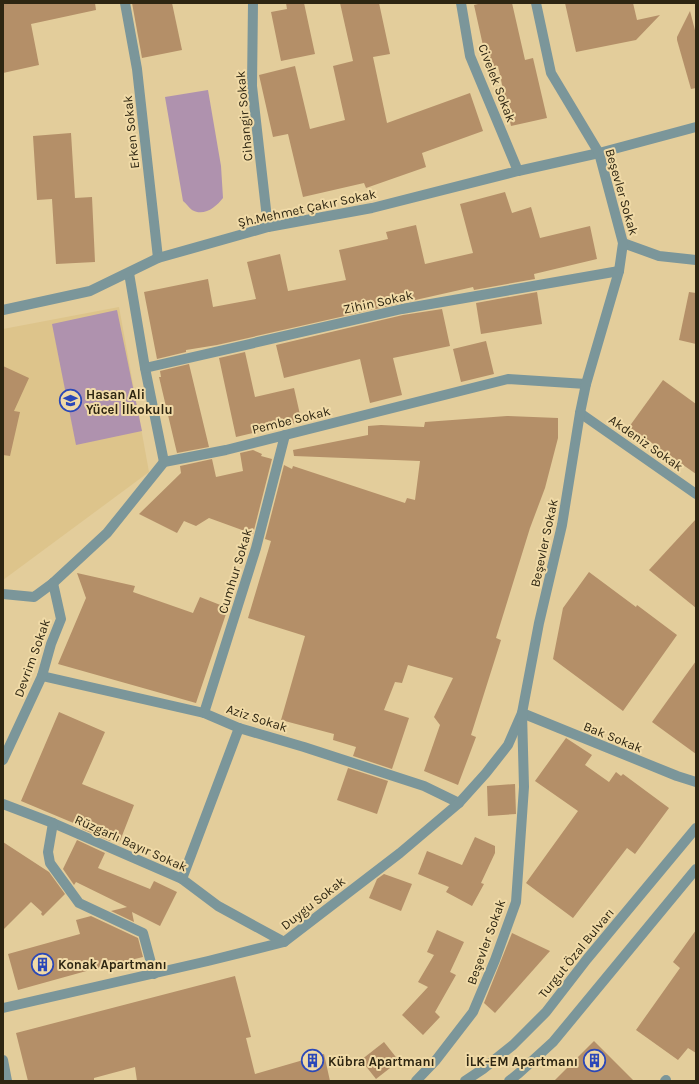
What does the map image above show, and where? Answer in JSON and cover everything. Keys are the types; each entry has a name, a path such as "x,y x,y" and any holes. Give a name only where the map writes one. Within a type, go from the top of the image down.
{"street":[{"name":"Erken Sokak","path":"125,3 137,69 158,258"},
{"name":"Cihangir Sokak","path":"253,3 252,86 268,227"},
{"name":"Civelek Sokak","path":"460,3 470,56 518,171"},
{"name":"Beşevler Sokak","path":"416,1081 436,1060 473,1012 495,960 516,902 524,786 522,713 539,623 562,525 586,384 619,271 623,243 599,153 551,74 536,3"},
{"name":"Şh.Mehmet Çakır Sokak","path":"3,310 90,291 158,258 268,227 372,208 518,171 599,153 696,127"},
{"path":"623,243 659,256 696,260"},
{"name":"Zihin Sokak","path":"145,368 402,309 619,271"},
{"path":"3,594 34,597 53,584 107,533 164,462 128,273"},
{"name":"Pembe Sokak","path":"164,462 226,450 508,379 586,384"},
{"name":"Akdeniz Sokak","path":"580,413 696,494"},
{"name":"Cumhur Sokak","path":"204,713 256,548 285,435"},
{"name":"Devrim Sokak","path":"3,760 42,676 51,644 61,619 53,584"},
{"name":"Aziz Sokak","path":"42,676 204,713 239,728 304,747 424,786 458,803"},
{"name":"Bak Sokak","path":"522,713 677,776 696,782"},
{"name":"Duygu Sokak","path":"3,1008 208,962 284,942 400,853 458,803 486,773 508,746 522,713"},
{"path":"182,879 239,728"},
{"name":"Rüzgarlı Bayır Sokak","path":"3,804 53,823 182,879 218,906 284,942"},
{"path":"53,823 48,852 50,863 78,903 143,933 154,974"},
{"name":"Turgut Özal Bulvarı","path":"465,1081 483,1069 512,1045 546,1012 592,953 696,828"},
{"path":"509,1081 553,1042 696,869"},
{"path":"3,1060 7,1081"}],"shaded area":[{"path":"208,90 221,166 223,198 213,208 205,212 196,212 183,201 165,97"},
{"name":"Hasan Ali Yücel İlkokulu","path":"119,307 149,472 3,580 3,329"},
{"path":"117,310 142,431 76,445 52,324"}],"building":[{"path":"3,3 95,3 96,10 31,24 39,65 3,73"},
{"path":"132,3 172,3 182,50 142,58"},
{"path":"286,3 304,3 315,54 281,61 271,12 287,9"},
{"path":"340,3 379,3 390,54 373,57 387,123 470,93 483,131 422,153 426,167 366,188 364,183 303,197 288,134 273,137 259,75 295,66 310,129 345,120 333,66 353,61"},
{"path":"482,3 512,3 525,60 533,58 547,118 511,126 498,66 488,68 474,5"},
{"path":"565,3 633,3 637,20 660,15 636,40 576,52"},
{"path":"690,11 696,34 696,88 691,89 677,40 677,37"},
{"path":"71,133 75,198 92,197 95,262 56,264 52,199 37,200 33,136"},
{"path":"505,192 512,213 531,207 540,238 590,226 597,259 534,274 535,279 474,290 473,287 217,345 186,350 186,352 157,359 144,292 208,279 213,307 256,299 247,262 280,254 288,291 346,280 339,250 388,239 386,232 416,225 425,264 473,253 460,204"},
{"path":"537,292 542,324 481,334 476,303"},
{"path":"689,292 696,293 696,344 679,340"},
{"path":"442,309 450,346 393,358 402,395 370,403 360,359 284,378 276,345 403,315"},
{"path":"486,341 494,374 461,382 453,349"},
{"path":"245,352 255,397 294,388 301,419 295,421 295,423 236,437 219,358"},
{"path":"189,364 209,447 177,453 159,377 161,377 160,371"},
{"path":"3,366 29,378 14,411 20,412 10,456 3,455"},
{"path":"663,380 696,404 696,474 629,427"},
{"path":"507,416 558,418 558,438 545,488 530,528 496,638 501,640 471,735 476,737 458,785 424,771 440,725 434,717 453,678 408,665 402,683 395,682 384,710 409,718 392,769 353,756 356,747 333,740 334,734 281,720 305,636 248,618 271,541 265,539 284,465 292,469 293,466 405,503 407,498 415,500 420,461 294,456 293,450 368,435 368,426 381,425 424,427 425,422"},
{"path":"253,450 262,454 261,456 272,459 253,534 209,518 196,526 184,521 177,533 139,514 181,473 180,466 212,459 216,477 243,471 240,453"},
{"path":"696,519 696,608 649,570"},
{"path":"589,572 677,635 623,711 553,659 563,608"},
{"path":"77,573 135,586 133,592 193,613 200,597 228,608 196,703 58,664 86,598"},
{"path":"696,661 696,754 652,722"},
{"path":"59,712 105,732 82,784 134,805 120,841 112,837 110,841 82,829 83,827 21,801"},
{"path":"566,738 592,755 585,765 609,782 616,772 621,776 623,774 669,808 635,854 627,848 573,918 526,883 578,811 535,781"},
{"path":"348,768 388,781 377,814 337,800"},
{"path":"515,784 516,814 488,816 487,786"},
{"path":"475,837 495,846 495,853 481,883 484,884 472,906 446,892 449,887 418,874 427,851 462,865"},
{"path":"77,840 105,853 98,868 150,889 154,881 177,892 160,926 132,912 134,922 111,911 127,907 76,882 74,885 63,869"},
{"path":"3,842 49,872 65,894 43,916 41,914 42,912 31,902 3,930"},
{"path":"384,874 412,884 401,911 369,898 377,879"},
{"path":"91,916 138,938 143,957 18,990 8,954 80,934 76,920"},
{"path":"437,930 464,942 450,972 456,975 435,1012 440,1017 423,1035 402,1015 428,987 418,982 434,955 427,952"},
{"path":"696,930 696,1053 688,1048 678,1060 636,1030 680,968 673,962"},
{"path":"512,933 550,951 495,1013 484,1003"},
{"path":"235,976 251,1037 246,1038 255,1074 324,1054 330,1081 137,1081 135,1067 94,1078 94,1081 28,1081 16,1033"},
{"name":"İLK-EM Apartmanı","path":"594,1041 634,1081 554,1081"},
{"path":"384,1042 399,1061 376,1079 361,1060"}],"place":[{"name":"Hasan Ali Yücel İlkokulu","path":"70,401"},
{"name":"Konak Apartmanı","path":"43,964"},
{"name":"Kübra Apartmanı","path":"313,1061"},
{"name":"İLK-EM Apartmanı","path":"594,1061"}]}
